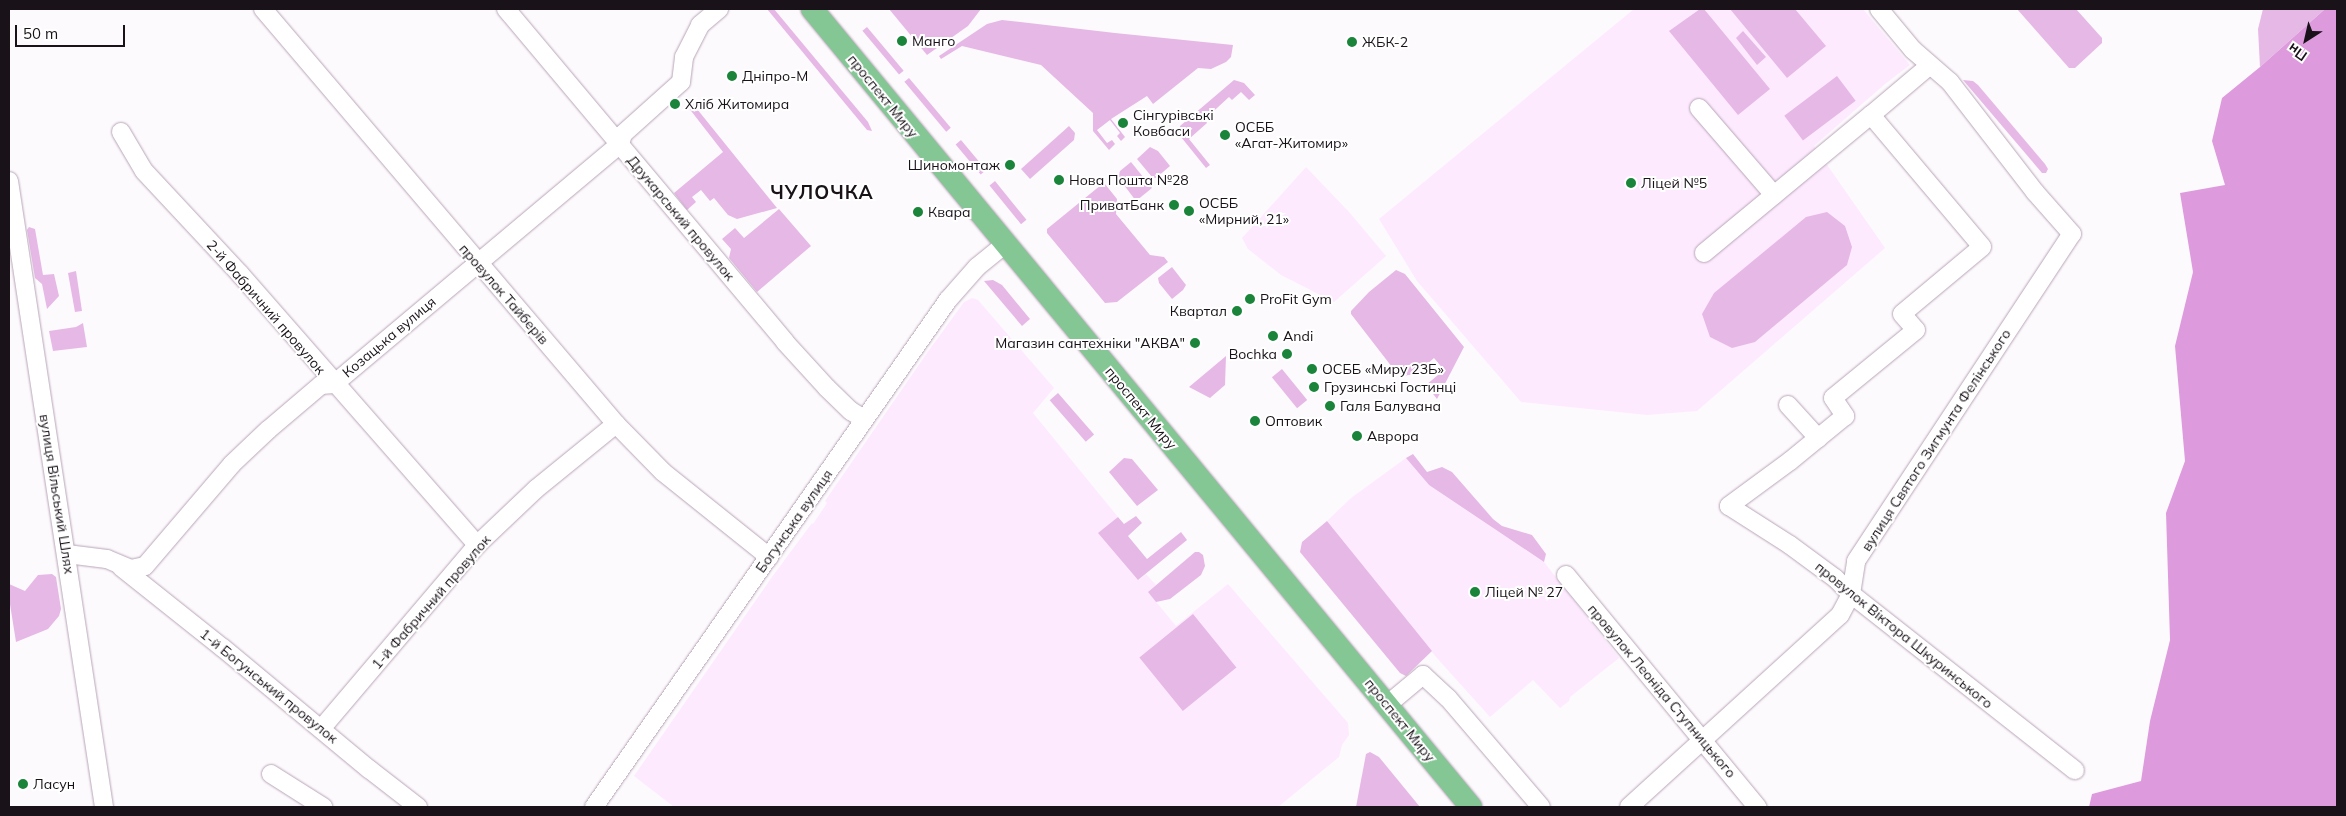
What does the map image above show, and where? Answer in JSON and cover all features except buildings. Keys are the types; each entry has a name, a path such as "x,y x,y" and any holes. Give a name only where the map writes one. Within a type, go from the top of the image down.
{"main road":[{"name":"проспект Миру","path":"812,9 1471,807"}],"street":[{"name":"провулок Тайберів","path":"263,9 616,424 662,472 769,557"},
{"name":"Друкарський провулок","path":"506,9 784,342 826,388 851,411 864,419"},
{"name":"Козацька вулиця","path":"67,554 93,556 131,569 145,566 245,451 321,385 334,384 620,144 623,134 681,82 684,57 700,25 719,9"},
{"path":"1704,253 1929,66 1879,9"},
{"name":"вулиця Святого Зигмунта Фелінського","path":"1630,807 1840,615 1851,594 1856,562 2072,234 2036,192 1950,82 1929,66"},
{"path":"1699,108 1774,195"},
{"path":"1788,405 1818,438 1845,416 1833,398 1916,330 1902,314 1982,247 1871,115"},
{"name":"2-й Фабричний провулок","path":"120,132 144,171 240,274 334,384 478,545"},
{"name":"вулиця Вільський Шлях","path":"9,181 104,807"},
{"name":"Богунська вулиця","path":"594,807 948,300 977,267 1005,244"},
{"name":"1-й Фабричний провулок","path":"321,729 478,545 536,489 616,424"},
{"name":"провулок Віктора Шкуринського","path":"1818,438 1729,506 1790,545 1835,578 1851,594 2075,770"},
{"name":"1-й Богунський провулок","path":"119,566 369,770 418,807"},
{"name":"провулок Леоніда Ступницького","path":"1566,576 1758,807"},
{"path":"1387,705 1423,675 1448,698 1541,807"},
{"path":"270,774 323,807"}],"shaded area":[{"path":"767,9 774,9 868,122 872,131 867,130"},
{"path":"889,9 981,9 968,26 927,55"},
{"name":"Ліцей №5","path":"1634,9 1863,9 1910,65 1885,84 1814,146 1885,248 1697,411 1647,415 1521,402 1417,281 1379,219"},
{"path":"1700,9 1704,9 1770,89 1738,115 1669,31"},
{"path":"1730,9 1795,9 1826,46 1787,78"},
{"path":"2017,9 2076,9 2102,38 2102,43 2075,68 2069,68"},
{"path":"2263,9 2325,9 2260,67 2258,29"},
{"path":"2325,9 2337,9 2337,807 2089,807 2092,794 2141,781 2150,721 2170,640 2166,513 2185,461 2175,346 2193,272 2180,193 2225,185 2212,141 2222,98"},
{"path":"1002,20 1233,45 1231,57 1226,62 1211,69 1198,68 1153,104 1147,96 1111,119 1125,137 1121,141 1117,136 1120,133 1110,120 1097,130 1107,143 1112,140 1115,144 1109,150 1093,131 1093,113 1041,65 962,46 941,59 939,56 987,24"},
{"path":"867,27 904,71 899,75 862,31"},
{"path":"1743,31 1766,57 1757,65 1736,38"},
{"path":"1837,76 1856,101 1803,140 1784,116"},
{"path":"909,78 951,128 946,132 904,82"},
{"path":"1234,80 1244,83 1255,95 1249,100 1241,92 1232,100 1229,97 1205,119 1207,123 1189,139 1210,165 1206,168 1181,137 1180,126"},
{"path":"1963,80 1973,81 1978,85 2045,164 2048,169 2046,173 2042,173"},
{"path":"693,104 777,208 737,219 728,215 714,198 710,201 701,190 692,197 696,202 687,210 674,193 723,152 688,107"},
{"path":"1069,126 1075,133 1074,140 1030,179 1021,169"},
{"path":"961,140 986,170 981,174 956,144"},
{"path":"1150,147 1158,151 1170,166 1156,178 1152,177 1137,159"},
{"path":"1131,162 1152,188 1136,201 1118,177 1120,171"},
{"path":"1306,167 1350,213 1386,256 1334,302 1281,275 1248,249 1242,238"},
{"path":"995,181 1026,220 1021,224 990,185"},
{"path":"1105,184 1117,199 1116,214 1150,255 1164,257 1168,262 1117,302 1105,303 1047,233 1047,229 1101,185"},
{"path":"779,209 811,246 757,292 729,258 731,249 722,239 735,228 744,238"},
{"path":"1827,212 1845,226 1852,247 1847,265 1755,342 1732,348 1710,337 1702,314 1714,293 1806,217"},
{"path":"29,227 35,229 43,275 54,274 59,296 47,309 42,284 35,278 27,230"},
{"path":"1172,267 1186,285 1172,299 1159,283 1158,278"},
{"path":"1396,270 1405,274 1464,347 1437,399 1426,385 1444,370 1434,358 1416,374 1402,376 1392,367 1351,314 1351,311 1369,292"},
{"path":"76,271 82,311 75,312 68,273"},
{"path":"993,280 1002,285 1030,319 1022,326 984,281"},
{"path":"972,298 978,300 1054,388 1033,413 1118,517 1099,534 1139,580 1146,574 1156,585 1148,592 1176,626 1228,584 1348,723 1349,735 1342,745 1339,757 1278,807 674,807 634,776 772,577 813,524 827,503 825,501 927,353 964,302"},
{"path":"83,323 87,347 53,351 49,331 76,327"},
{"path":"1226,356 1225,385 1210,398 1189,387"},
{"path":"1282,369 1307,400 1297,408 1272,377"},
{"path":"1058,393 1094,435 1086,442 1050,400"},
{"path":"1413,454 1427,472 1442,467 1452,472 1493,519 1502,526 1532,535 1546,554 1544,562 1429,485 1406,458"},
{"path":"1124,458 1132,459 1158,490 1137,506 1109,472"},
{"name":"Ліцей № 27","path":"1406,458 1429,485 1544,562 1619,658 1570,697 1569,701 1560,708 1533,680 1490,717 1436,657 1327,521 1351,498"},
{"path":"1136,516 1142,523 1128,536 1147,559 1181,532 1187,540 1138,580 1098,533 1118,517 1124,524"},
{"path":"1327,521 1432,651 1406,676 1400,673 1300,552 1302,542"},
{"path":"1195,552 1203,555 1205,566 1201,575 1170,599 1156,602 1148,592"},
{"path":"52,574 56,577 61,609 59,616 48,629 16,642 9,598 9,584 25,591 38,575"},
{"path":"1193,614 1236,668 1183,711 1139,657"},
{"path":"1370,752 1379,757 1420,807 1356,807 1366,754"}],"place":[{"name":"Манго","path":"902,41"},
{"name":"ЖБК-2","path":"1352,42"},
{"name":"Дніпро-М","path":"732,76"},
{"name":"Хліб Житомира","path":"675,104"},
{"name":"Сінгурівські Ковбаси","path":"1123,123"},
{"name":"ОСББ «Агат-Житомир»","path":"1225,135"},
{"name":"Шиномонтаж","path":"1010,165"},
{"name":"Нова Пошта №28","path":"1059,180"},
{"name":"Ліцей №5","path":"1631,183"},
{"name":"ПриватБанк","path":"1174,205"},
{"name":"ОСББ «Мирний, 21»","path":"1189,211"},
{"name":"Квара","path":"918,212"},
{"name":"ProFit Gym","path":"1250,299"},
{"name":"Квартал","path":"1237,311"},
{"name":"Andi","path":"1273,336"},
{"name":"Магазин сантехніки \"АКВА\"","path":"1195,343"},
{"name":"Bochka","path":"1287,354"},
{"name":"ОСББ «Миру 23Б»","path":"1312,369"},
{"name":"Грузинські Гостинці","path":"1314,387"},
{"name":"Галя Балувана","path":"1330,406"},
{"name":"Оптовик","path":"1255,421"},
{"name":"Аврора","path":"1357,436"},
{"name":"Ліцей № 27","path":"1475,592"},
{"name":"Ласун","path":"23,784"}],"district":[{"name":"ЧУЛОЧКА","path":"822,193"}]}
